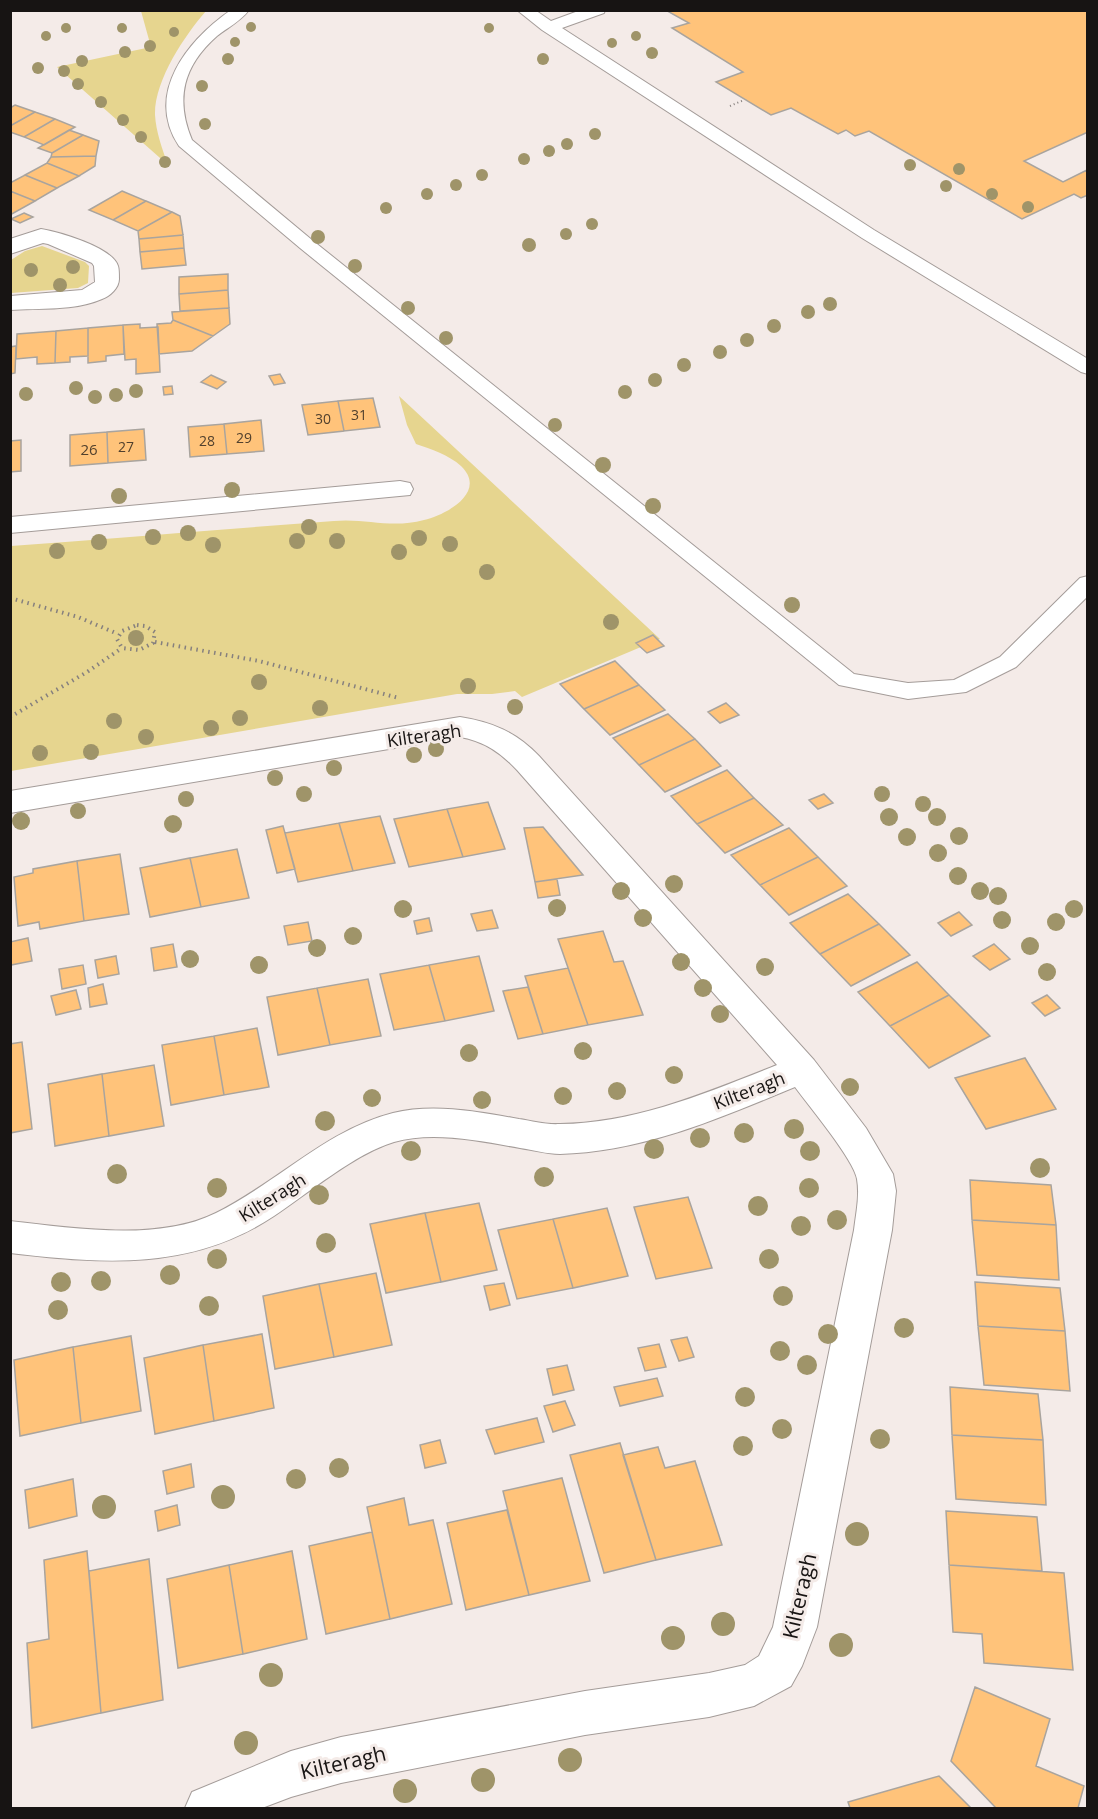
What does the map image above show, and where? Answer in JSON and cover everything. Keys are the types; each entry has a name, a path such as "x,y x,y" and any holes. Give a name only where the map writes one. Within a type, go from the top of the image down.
{"street":[{"path":"10,247 41,236 54,238 100,258 106,265 107,284 96,293 85,297 10,303"},
{"path":"10,525 400,489"},
{"name":"Kilteragh","path":"10,802 460,727 482,730 502,738 517,751 802,1070 865,1154 875,1174 877,1191 873,1230 795,1627 787,1651 775,1671 754,1684 709,1695 585,1713 341,1760 291,1774 208,1809"},
{"name":"Kilteragh","path":"10,1237 89,1246 128,1245 197,1236 223,1227 356,1144 392,1128 435,1124 488,1128 558,1139 612,1134 681,1117 802,1070"}],"lane":[{"path":"242,10 210,34 195,49 183,67 176,87 174,112 177,129 185,142 306,244 847,680 908,691 958,687 1008,662 1088,583"},
{"path":"524,10 868,234 1088,368"},
{"path":"548,27 598,10"}],"path":[{"path":"10,598 78,617 118,634"},
{"path":"10,717 87,672 122,648 136,651 150,646 154,642 155,632 145,626 130,627 118,634"},
{"path":"118,634 117,639 122,648"},
{"path":"154,642 259,661 404,700 460,727"}],"shaded area":[{"path":"141,11 206,11 172,59 156,102 157,128 168,165 57,67 151,47"},
{"path":"42,246 85,262 89,266 88,283 78,288 11,293 11,260 25,251"},
{"path":"399,396 660,639 522,697 515,691 492,694 457,694 11,771 11,546 346,520 401,524 433,517 461,501 470,485 468,476 461,466 451,459 416,444 407,425"}],"building":[{"path":"672,10 1088,10 1088,132 1024,161 1063,182 1087,170 1088,195 1081,198 1074,194 1022,219 869,131 855,136 846,130 838,134 791,108 771,115 716,82 743,72 672,28 689,23 669,12"},
{"path":"15,105 35,112 10,126 10,108"},
{"path":"35,112 55,119 24,137 10,132 10,126"},
{"path":"55,119 75,127 44,145 24,137"},
{"path":"69,130 83,135 52,153 38,148"},
{"path":"83,135 99,141 96,156 51,157 52,153"},
{"path":"96,156 95,166 79,176 47,163 51,157"},
{"path":"47,163 79,176 57,188 25,175"},
{"path":"25,175 57,188 35,201 10,191 10,183"},
{"path":"10,191 35,201 10,215"},
{"path":"122,191 146,201 113,220 89,210"},
{"path":"146,201 172,212 138,231 113,220"},
{"path":"172,212 180,216 183,235 139,239 138,231"},
{"path":"24,213 33,217 20,223 11,219"},
{"path":"183,235 184,248 140,252 139,239"},
{"path":"184,248 186,265 142,269 140,252"},
{"path":"228,274 228,290 179,294 179,277"},
{"path":"228,290 229,308 180,311 179,294"},
{"path":"229,308 230,324 213,336 173,320 172,312"},
{"path":"173,320 213,336 192,351 159,354 157,324 171,323"},
{"path":"140,324 140,328 158,327 160,372 136,374 136,359 125,360 123,325"},
{"path":"123,325 124,354 106,356 106,361 88,363 88,328"},
{"path":"88,328 88,356 70,357 70,362 55,363 56,331"},
{"path":"56,331 55,363 37,364 37,357 16,359 17,334"},
{"path":"16,346 15,373 10,374 10,347"},
{"path":"280,374 285,383 274,385 269,376"},
{"path":"211,375 226,382 217,389 201,382"},
{"path":"172,386 173,394 164,395 163,387"},
{"path":"373,398 380,427 344,431 338,401"},
{"path":"338,401 344,431 308,435 302,405"},
{"path":"261,420 264,451 227,454 224,424"},
{"path":"224,424 227,454 190,457 188,427"},
{"path":"144,429 146,460 108,463 107,432"},
{"path":"107,432 108,463 70,466 70,435"},
{"path":"21,440 21,471 10,472 10,441"},
{"path":"653,635 664,646 647,653 636,643"},
{"path":"615,661 639,685 584,709 560,684"},
{"path":"639,685 665,710 610,735 584,709"},
{"path":"726,703 739,715 720,723 708,712"},
{"path":"668,714 695,739 639,765 613,738"},
{"path":"695,739 721,766 665,792 639,765"},
{"path":"727,770 754,798 697,824 671,796"},
{"path":"824,794 833,803 818,809 809,800"},
{"path":"754,798 783,825 725,853 697,824"},
{"path":"488,802 505,849 463,857 447,809"},
{"path":"447,809 463,857 409,867 394,819"},
{"path":"380,816 395,863 353,871 339,823"},
{"path":"339,823 353,871 298,882 285,833"},
{"path":"283,826 295,869 277,873 266,830"},
{"path":"543,827 583,875 535,882 524,828"},
{"path":"789,828 818,857 760,885 731,855"},
{"path":"237,849 249,898 201,907 190,858"},
{"path":"120,854 129,914 84,921 77,861"},
{"path":"818,857 847,886 789,915 760,885"},
{"path":"190,858 201,907 150,917 140,868"},
{"path":"77,861 84,921 40,929 39,922 18,926 14,877 33,873 33,869"},
{"path":"557,879 560,895 538,898 535,882"},
{"path":"848,894 879,924 820,954 790,923"},
{"path":"492,910 498,928 477,931 471,914"},
{"path":"959,912 972,925 951,936 938,923"},
{"path":"429,918 432,931 417,934 414,921"},
{"path":"308,922 312,941 288,945 284,926"},
{"path":"879,924 910,955 851,986 820,954"},
{"path":"603,931 614,962 623,961 643,1015 588,1025 558,939"},
{"path":"28,938 32,961 11,965 10,942"},
{"path":"173,944 177,967 154,971 151,948"},
{"path":"994,944 1010,959 990,970 973,956"},
{"path":"116,956 119,974 98,978 95,960"},
{"path":"479,956 494,1011 445,1021 429,965"},
{"path":"917,962 949,995 890,1026 858,992"},
{"path":"83,965 86,984 62,989 59,969"},
{"path":"429,965 445,1021 394,1030 380,974"},
{"path":"568,968 588,1025 543,1034 525,976"},
{"path":"368,979 381,1036 330,1045 317,988"},
{"path":"103,984 107,1004 90,1007 88,988"},
{"path":"528,987 543,1034 518,1039 503,991"},
{"path":"317,988 330,1045 278,1055 267,997"},
{"path":"76,990 81,1009 56,1015 51,996"},
{"path":"949,995 990,1036 929,1068 890,1026"},
{"path":"1047,995 1060,1008 1045,1016 1032,1003"},
{"path":"257,1028 269,1087 224,1095 214,1036"},
{"path":"214,1036 224,1095 171,1105 162,1045"},
{"path":"22,1042 32,1129 10,1133 10,1044"},
{"path":"1025,1058 1056,1109 986,1129 955,1078"},
{"path":"154,1065 164,1126 109,1136 102,1074"},
{"path":"102,1074 109,1136 55,1146 48,1084"},
{"path":"970,1180 1051,1185 1056,1225 972,1220"},
{"path":"688,1197 712,1268 656,1279 634,1207"},
{"path":"479,1203 497,1270 441,1282 425,1213"},
{"path":"607,1208 628,1276 573,1288 553,1219"},
{"path":"425,1213 441,1282 386,1293 370,1224"},
{"path":"553,1219 573,1288 517,1299 498,1230"},
{"path":"972,1220 1056,1225 1059,1280 977,1275"},
{"path":"376,1273 392,1345 334,1357 319,1284"},
{"path":"975,1282 1060,1288 1065,1331 978,1326"},
{"path":"504,1283 510,1305 490,1310 484,1286"},
{"path":"319,1284 334,1357 275,1369 263,1296"},
{"path":"978,1326 1065,1331 1070,1391 984,1385"},
{"path":"262,1334 274,1408 214,1421 203,1345"},
{"path":"131,1336 141,1411 81,1423 73,1347"},
{"path":"687,1337 694,1357 679,1361 671,1340"},
{"path":"659,1344 666,1367 645,1371 638,1348"},
{"path":"203,1345 214,1421 155,1434 144,1358"},
{"path":"73,1347 81,1423 20,1436 14,1360"},
{"path":"567,1365 574,1390 553,1395 547,1369"},
{"path":"657,1378 663,1396 620,1406 614,1387"},
{"path":"950,1387 1038,1394 1043,1440 952,1435"},
{"path":"565,1401 575,1425 553,1432 544,1406"},
{"path":"537,1418 544,1442 495,1454 486,1430"},
{"path":"952,1435 1043,1440 1046,1505 956,1499"},
{"path":"440,1440 446,1463 425,1468 420,1445"},
{"path":"620,1443 656,1560 604,1573 570,1455"},
{"path":"658,1447 665,1468 695,1461 722,1545 656,1560 623,1455"},
{"path":"191,1464 194,1487 167,1494 163,1471"},
{"path":"562,1478 590,1581 529,1595 503,1491"},
{"path":"73,1479 77,1516 29,1528 25,1490"},
{"path":"404,1498 409,1525 433,1520 452,1604 390,1619 367,1507"},
{"path":"177,1505 180,1525 158,1531 155,1511"},
{"path":"507,1510 529,1595 466,1610 447,1523"},
{"path":"946,1511 1037,1517 1042,1571 949,1565"},
{"path":"372,1532 390,1619 326,1634 309,1546"},
{"path":"87,1551 101,1713 32,1728 27,1643 49,1639 44,1560"},
{"path":"292,1551 307,1639 243,1654 229,1565"},
{"path":"149,1559 163,1700 101,1713 89,1571"},
{"path":"229,1565 243,1654 178,1668 167,1579"},
{"path":"949,1565 1064,1573 1073,1670 984,1663 982,1634 953,1632"},
{"path":"975,1687 1050,1719 1036,1766 1084,1786 1078,1808 996,1808 951,1761"},
{"path":"939,1776 971,1808 850,1808 848,1802"}]}
